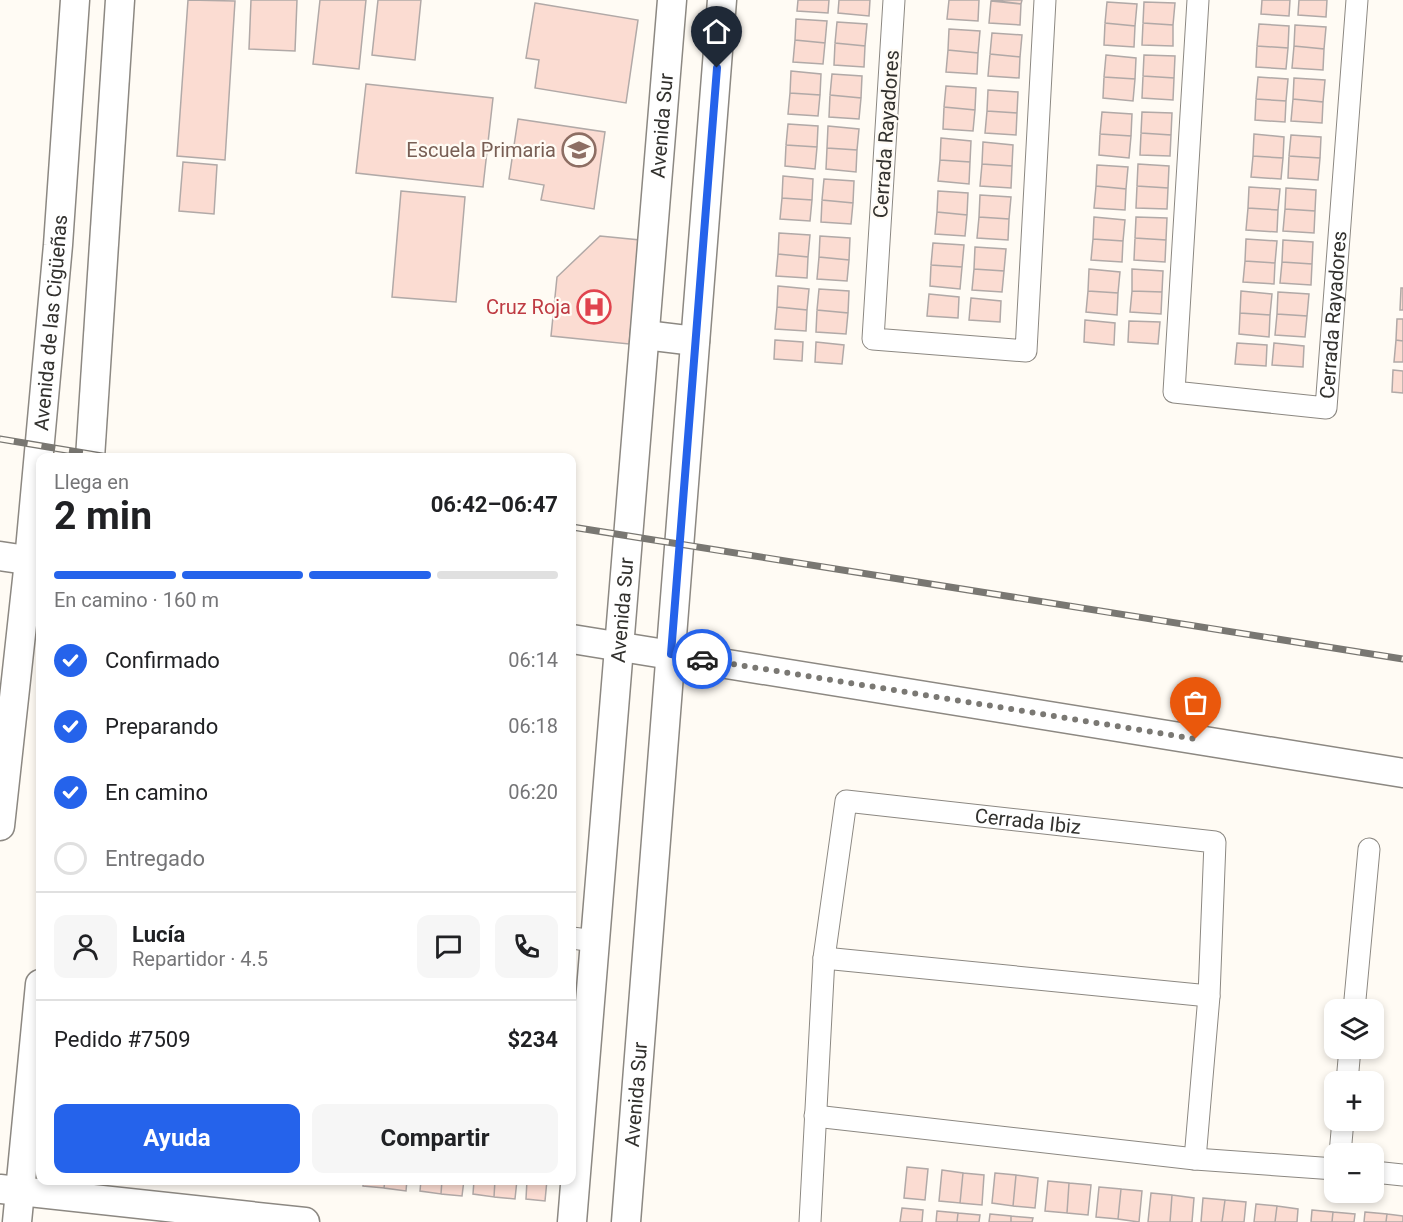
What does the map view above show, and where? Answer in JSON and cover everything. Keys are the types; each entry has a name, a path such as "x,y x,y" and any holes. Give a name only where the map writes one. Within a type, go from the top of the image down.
{"main road":[{"name":"Avenida de las Cigüeñas","path":"43,453 75,0"},
{"path":"90,453 120,0"},
{"name":"Avenida Sur","path":"576,1118 583,939 619,646 672,0"},
{"name":"Avenida Sur","path":"627,1222 722,0"},
{"path":"645,335 695,341"},
{"path":"0,556 35,561"},
{"name":"Avenida de las Cigüeñas","path":"0,826 35,561"},
{"path":"576,640 1403,772"},
{"path":"17,1222 10,1190 36,1011"},
{"name":"Avenida Sur","path":"572,1222 573,1185"},
{"path":"10,1190 305,1222"}],"street":[{"name":"Cerrada Rayadores","path":"894,0 873,339 1026,351 1045,0"},
{"name":"Cerrada Rayadores","path":"1198,0 1174,392 1326,408 1357,0"},
{"name":"Cerrada Ibiz","path":"810,1222 824,958 846,801 1215,842 1209,996 1195,1159"},
{"path":"1355,999 1369,849"},
{"path":"824,958 1209,996"},
{"path":"815,1116 1195,1159 1324,1168"},
{"path":"1384,1173 1403,1175"}],"building":[{"path":"188,0 235,1 225,160 177,156"},
{"path":"251,0 297,0 295,51 249,49"},
{"path":"320,0 366,0 359,69 313,64"},
{"path":"378,0 421,0 415,60 372,55"},
{"path":"798,0 829,0 828,13 797,11"},
{"path":"839,0 870,0 869,16 838,13"},
{"path":"949,0 979,0 978,21 947,19"},
{"path":"991,0 1022,0 1021,4"},
{"path":"1262,0 1290,0 1289,16 1261,14"},
{"path":"1299,0 1327,0 1326,17 1298,15"},
{"path":"991,1 1021,4 1020,25 989,23"},
{"path":"1107,2 1137,4 1135,26 1105,23"},
{"path":"1144,2 1175,3 1173,25 1143,23"},
{"path":"535,3 638,20 626,103 535,88 539,60 526,58"},
{"path":"796,19 827,21 825,43 795,40"},
{"path":"837,22 867,24 865,46 835,43"},
{"path":"1105,23 1135,26 1134,47 1104,45"},
{"path":"1143,23 1173,25 1173,46 1142,45"},
{"path":"1259,24 1289,26 1288,48 1257,46"},
{"path":"1295,25 1326,27 1324,49 1294,46"},
{"path":"949,29 980,31 978,53 948,50"},
{"path":"992,33 1022,35 1020,57 990,54"},
{"path":"795,40 825,43 823,64 793,62"},
{"path":"835,43 865,46 864,67 834,65"},
{"path":"1257,46 1288,48 1286,69 1256,67"},
{"path":"1294,46 1324,49 1323,70 1292,68"},
{"path":"948,50 978,53 977,74 946,72"},
{"path":"990,54 1020,57 1019,78 988,76"},
{"path":"1106,55 1136,58 1135,79 1104,77"},
{"path":"1144,55 1175,56 1174,78 1143,76"},
{"path":"791,71 821,74 820,95 790,93"},
{"path":"832,74 862,76 861,98 830,95"},
{"path":"1143,76 1174,78 1173,100 1142,98"},
{"path":"1104,77 1135,79 1133,101 1103,98"},
{"path":"1258,77 1288,79 1286,101 1256,99"},
{"path":"1294,78 1325,80 1323,102 1293,99"},
{"path":"366,84 493,98 483,187 356,173"},
{"path":"946,86 976,88 975,110 944,107"},
{"path":"988,90 1018,92 1017,113 987,111"},
{"path":"790,93 820,95 818,116 788,114"},
{"path":"830,95 861,98 859,119 829,117"},
{"path":"1256,99 1286,101 1285,122 1255,120"},
{"path":"1293,99 1323,102 1322,123 1291,121"},
{"path":"944,107 975,110 973,131 943,129"},
{"path":"987,111 1017,113 1016,135 985,133"},
{"path":"1102,112 1132,114 1131,136 1100,134"},
{"path":"1142,112 1172,113 1171,135 1141,133"},
{"path":"518,119 605,132 594,209 541,200 544,185 509,179"},
{"path":"788,124 818,126 817,147 786,145"},
{"path":"828,126 859,129 857,150 827,148"},
{"path":"1141,133 1171,135 1170,156 1140,155"},
{"path":"1100,134 1131,136 1129,158 1099,155"},
{"path":"1254,134 1284,137 1283,158 1253,156"},
{"path":"1291,135 1321,137 1320,158 1289,156"},
{"path":"941,138 971,141 970,162 940,160"},
{"path":"983,142 1013,145 1012,166 982,164"},
{"path":"786,145 817,147 815,169 785,166"},
{"path":"827,148 857,150 856,172 826,169"},
{"path":"1253,156 1283,158 1281,179 1251,177"},
{"path":"1289,156 1320,158 1318,180 1288,178"},
{"path":"940,160 970,162 969,184 938,181"},
{"path":"183,162 217,165 214,214 179,211"},
{"path":"982,164 1012,166 1011,188 980,186"},
{"path":"1138,164 1169,166 1168,188 1137,186"},
{"path":"1097,165 1128,167 1126,189 1096,186"},
{"path":"783,176 813,179 812,200 782,198"},
{"path":"824,179 854,181 853,203 822,200"},
{"path":"1096,186 1126,189 1125,210 1094,208"},
{"path":"1137,186 1168,188 1167,209 1136,208"},
{"path":"1249,187 1280,189 1278,210 1248,208"},
{"path":"1286,188 1316,190 1315,211 1285,209"},
{"path":"401,191 465,197 456,302 392,297"},
{"path":"938,191 968,193 967,215 937,212"},
{"path":"980,195 1011,197 1009,219 979,217"},
{"path":"782,198 812,200 810,221 780,219"},
{"path":"822,200 853,203 851,224 821,222"},
{"path":"1248,208 1278,210 1277,232 1246,230"},
{"path":"1285,209 1315,211 1314,233 1283,231"},
{"path":"937,212 967,215 965,236 935,234"},
{"path":"979,217 1009,219 1008,240 977,238"},
{"path":"1094,217 1125,220 1123,241 1093,239"},
{"path":"1136,217 1167,218 1166,240 1135,238"},
{"path":"779,233 810,235 808,257 778,254"},
{"name":"Cruz Roja","path":"600,236 640,240 629,344 551,336 557,277"},
{"path":"820,236 850,238 849,260 819,257"},
{"path":"1135,238 1166,240 1165,262 1134,260"},
{"path":"1093,239 1123,241 1122,262 1091,260"},
{"path":"1246,239 1277,241 1275,263 1245,261"},
{"path":"1283,240 1313,242 1312,264 1282,262"},
{"path":"933,243 964,245 962,267 931,265"},
{"path":"975,247 1006,249 1004,271 974,269"},
{"path":"778,254 808,257 807,278 776,276"},
{"path":"819,257 849,260 847,281 817,279"},
{"path":"1245,261 1275,263 1274,284 1243,282"},
{"path":"1282,262 1312,264 1311,285 1280,283"},
{"path":"931,265 962,267 960,289 930,286"},
{"path":"974,269 1004,271 1002,292 972,290"},
{"path":"1089,269 1120,272 1118,293 1088,291"},
{"path":"1132,269 1163,271 1162,292 1132,291"},
{"path":"778,286 809,289 807,310 777,307"},
{"path":"1401,288 1403,288 1403,310 1400,310"},
{"path":"819,289 849,291 848,313 817,310"},
{"path":"1088,291 1118,293 1117,315 1086,312"},
{"path":"1132,291 1162,292 1161,314 1130,312"},
{"path":"1241,291 1272,294 1270,315 1240,313"},
{"path":"1278,292 1309,294 1307,316 1277,314"},
{"path":"929,294 959,297 958,318 927,316"},
{"path":"971,298 1001,301 1000,322 969,320"},
{"path":"777,307 807,310 806,331 775,329"},
{"path":"817,310 848,313 846,334 816,332"},
{"path":"1240,313 1270,315 1269,337 1239,334"},
{"path":"1277,314 1307,316 1305,337 1275,335"},
{"path":"1397,319 1403,319 1403,341 1396,340"},
{"path":"1085,320 1115,323 1114,345 1084,342"},
{"path":"1129,321 1160,322 1158,344 1128,342"},
{"path":"775,340 803,342 802,361 774,359"},
{"path":"1396,340 1403,341 1403,362 1394,362"},
{"path":"816,342 844,345 842,364 815,362"},
{"path":"1237,343 1267,345 1266,366 1235,364"},
{"path":"1274,343 1304,346 1303,367 1272,365"},
{"path":"1393,370 1403,371 1403,393 1392,392"},
{"path":"907,1167 928,1169 925,1200 904,1198"},
{"path":"942,1170 963,1173 960,1203 939,1201"},
{"path":"963,1173 984,1175 982,1205 960,1203"},
{"path":"995,1173 1016,1175 1013,1206 992,1203"},
{"path":"1016,1175 1038,1178 1035,1208 1013,1206"},
{"path":"1048,1181 1069,1183 1067,1213 1045,1211"},
{"path":"1069,1183 1091,1185 1088,1215 1067,1213"},
{"path":"363,1185 384,1185 384,1188"},
{"path":"384,1185 407,1185 406,1191 384,1188"},
{"path":"421,1185 442,1185 441,1194 420,1191"},
{"path":"442,1185 463,1185 462,1196 441,1194"},
{"path":"474,1185 495,1185 494,1197 473,1194"},
{"path":"495,1185 516,1185 515,1199 494,1197"},
{"path":"527,1185 547,1185 545,1201 526,1199"},
{"path":"1099,1187 1121,1189 1118,1219 1096,1217"},
{"path":"1121,1189 1142,1191 1139,1222 1118,1219"},
{"path":"1151,1193 1172,1195 1170,1222 1148,1222"},
{"path":"1172,1195 1194,1198 1192,1222 1170,1222"},
{"path":"1203,1198 1225,1200 1222,1222 1201,1222"},
{"path":"1225,1200 1246,1202 1244,1222 1222,1222"},
{"path":"1256,1204 1277,1206 1275,1222 1254,1222"},
{"path":"1277,1206 1298,1209 1297,1222 1275,1222"},
{"path":"902,1208 923,1210 922,1222 900,1222"},
{"path":"1312,1210 1333,1212 1332,1222 1311,1222"},
{"path":"937,1211 958,1213 957,1222 936,1222"},
{"path":"1333,1212 1355,1214 1354,1222 1332,1222"},
{"path":"1365,1212 1387,1214 1386,1222 1364,1222"},
{"path":"958,1213 980,1215 979,1222 957,1222"},
{"path":"990,1214 1011,1216 1011,1222 989,1222"},
{"path":"1387,1214 1403,1216 1403,1222 1386,1222"},
{"path":"1011,1216 1033,1218 1032,1222 1011,1222"}],"railway":[{"path":"0,439 84,453"},
{"path":"576,528 1403,659"}],"way so far":[{"path":"702,659 1196,739"}],"place":[{"name":"Escuela Primaria","path":"579,150"},
{"name":"Cruz Roja","path":"594,307"}],"route":[{"path":"702,659 671,654 717,68"}]}
